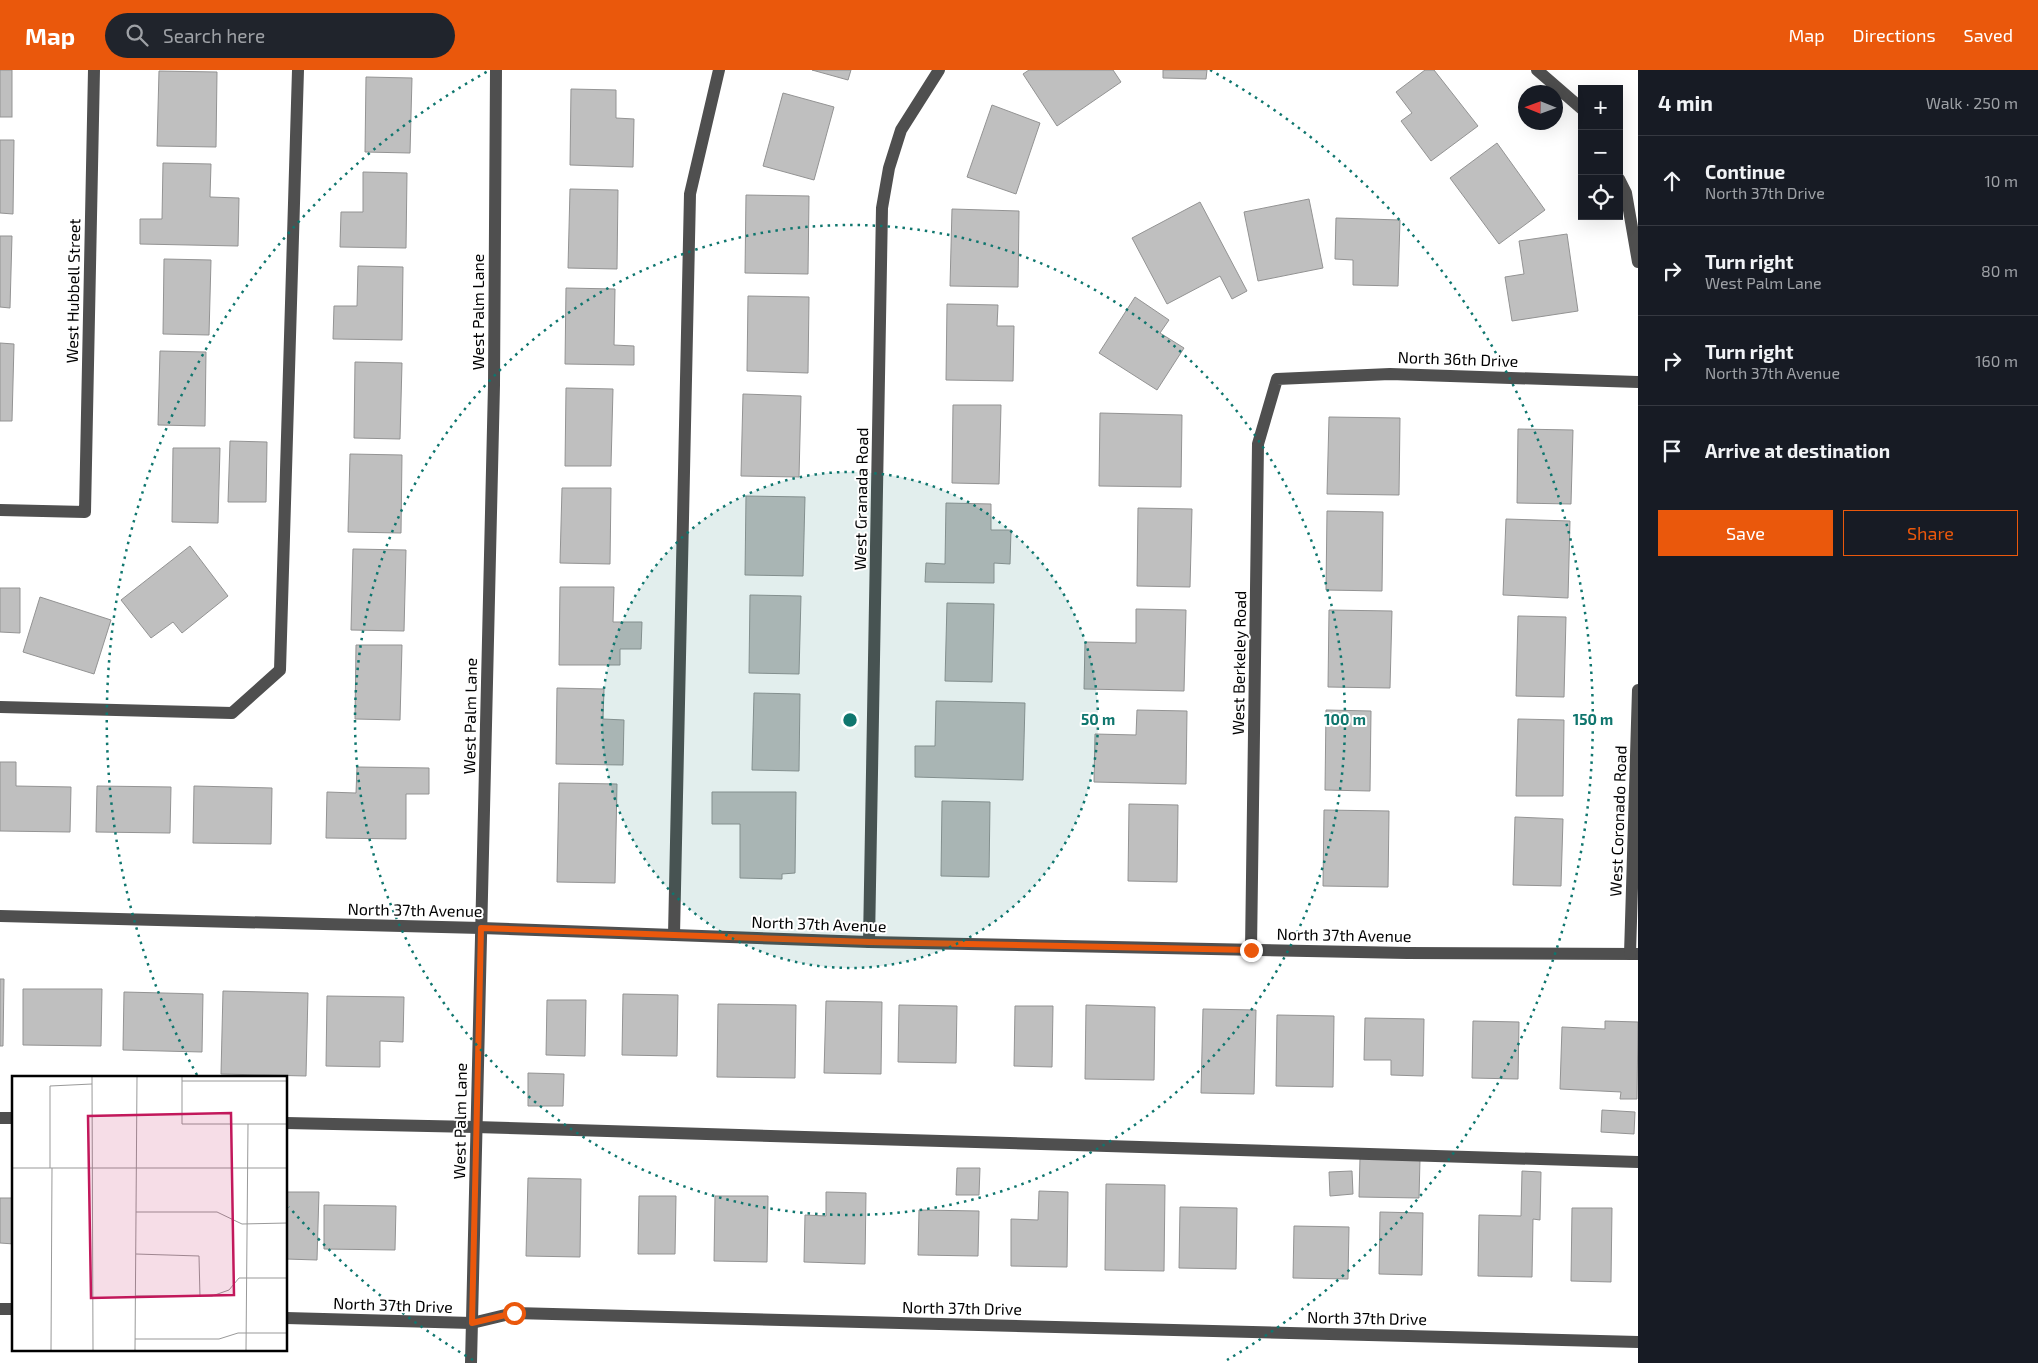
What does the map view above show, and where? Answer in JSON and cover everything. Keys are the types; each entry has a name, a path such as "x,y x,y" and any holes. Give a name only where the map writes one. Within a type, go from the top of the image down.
{"street":[{"name":"West Hubbell Street","path":"0,510 85,512 94,70"},
{"path":"0,707 232,713 280,670 298,70"},
{"name":"West Palm Lane","path":"471,1363 475,1127 494,385 496,70"},
{"path":"674,935 690,194 719,70"},
{"name":"West Granada Road","path":"869,942 882,208 888,168 901,130 939,70"},
{"path":"1537,70 1578,106"},
{"path":"1623,187 1626,193 1638,262"},
{"name":"North 36th Drive","path":"1277,378 1390,374 1638,382"},
{"name":"West Berkeley Road","path":"1251,950 1258,444 1277,378"},
{"name":"West Coronado Road","path":"1634,954 1638,690"},
{"name":"North 37th Avenue","path":"0,916 481,928 869,942 1407,953 1634,954"},
{"path":"288,1123 1638,1162"},
{"name":"North 37th Drive","path":"288,1318 472,1323 514,1313 1638,1342"}],"building":[{"path":"0,70 12,70 12,117 0,117"},
{"path":"812,70 851,70 848,80"},
{"path":"1029,70 1113,70 1121,82 1057,126 1023,74"},
{"path":"1163,70 1207,70 1206,79 1163,78"},
{"path":"1425,70 1434,70 1478,126 1431,161 1401,121 1412,113 1396,92"},
{"path":"159,71 217,72 216,147 157,146"},
{"path":"366,77 412,78 410,153 365,152"},
{"path":"571,89 616,90 616,118 634,119 633,167 570,165"},
{"path":"783,93 834,107 814,180 763,166"},
{"path":"992,105 1040,123 1016,194 967,177"},
{"path":"0,140 14,140 13,214 0,213"},
{"path":"1497,143 1545,210 1499,244 1450,178"},
{"path":"163,163 211,164 210,197 239,198 238,246 140,244 140,219 162,219"},
{"path":"363,172 407,173 406,248 340,247 341,212 363,212"},
{"path":"570,189 618,190 617,269 568,268"},
{"path":"746,195 809,196 808,274 745,273"},
{"path":"1309,199 1323,268 1258,281 1244,212"},
{"path":"1200,202 1247,291 1232,299 1220,276 1167,304 1132,238"},
{"path":"952,209 1019,211 1018,287 950,286"},
{"path":"1336,218 1400,220 1398,286 1353,285 1353,260 1335,259"},
{"path":"1567,234 1578,311 1512,321 1505,277 1524,274 1519,241"},
{"path":"0,236 12,236 10,308 0,307"},
{"path":"164,259 211,260 209,335 163,334"},
{"path":"358,266 403,267 402,340 333,339 334,306 357,306"},
{"path":"566,288 615,289 614,345 634,346 634,365 565,364"},
{"path":"748,296 809,297 808,373 747,371"},
{"path":"1135,297 1169,320 1160,333 1184,348 1157,390 1099,353"},
{"path":"947,304 998,305 997,326 1014,326 1013,381 946,380"},
{"path":"0,343 14,344 12,421 0,421"},
{"path":"160,351 206,352 205,426 158,425"},
{"path":"355,362 402,363 400,439 354,438"},
{"path":"566,388 613,389 611,466 565,466"},
{"path":"743,394 801,396 799,477 741,476"},
{"path":"953,405 1001,405 999,484 952,483"},
{"path":"1100,413 1182,415 1181,487 1099,486"},
{"path":"1329,417 1400,418 1399,495 1327,494"},
{"path":"1518,429 1573,430 1571,504 1517,503"},
{"path":"230,441 267,442 266,502 228,502"},
{"path":"173,448 220,448 218,523 172,522"},
{"path":"350,454 402,455 401,533 348,532"},
{"path":"562,488 611,488 610,564 560,563"},
{"path":"746,496 805,497 803,576 745,575"},
{"path":"946,503 991,504 991,530 1011,530 1010,564 994,563 994,583 925,582 926,563 945,564"},
{"path":"1138,508 1192,509 1190,587 1137,586"},
{"path":"1327,511 1383,512 1382,591 1326,590"},
{"path":"1506,519 1570,521 1568,598 1503,595"},
{"path":"190,546 228,596 182,633 173,622 151,638 121,600"},
{"path":"353,549 406,550 404,631 351,630"},
{"path":"560,587 614,587 613,622 642,622 641,649 620,649 620,665 559,665"},
{"path":"0,588 20,588 20,633 0,632"},
{"path":"750,595 801,596 799,674 749,673"},
{"path":"40,597 111,620 94,674 23,652"},
{"path":"947,603 994,604 992,682 945,681"},
{"path":"1136,609 1186,610 1184,691 1084,689 1085,642 1136,643"},
{"path":"1329,610 1392,611 1390,688 1328,687"},
{"path":"1518,616 1566,617 1564,697 1516,696"},
{"path":"356,645 402,645 400,720 355,719"},
{"path":"557,688 604,689 603,719 624,720 623,765 556,764"},
{"path":"754,693 800,694 799,771 752,770"},
{"path":"936,701 1025,703 1023,780 915,777 915,746 935,746"},
{"path":"1137,710 1187,711 1186,784 1094,782 1095,734 1136,735"},
{"path":"1326,710 1371,711 1370,791 1325,790"},
{"path":"1518,719 1564,720 1563,796 1516,796"},
{"path":"0,762 16,762 16,786 71,787 70,832 0,831"},
{"path":"357,767 429,768 429,794 406,794 406,839 326,838 327,792 356,793"},
{"path":"559,783 617,784 615,883 557,882"},
{"path":"97,786 171,787 170,833 96,832"},
{"path":"194,786 272,788 271,844 193,843"},
{"path":"712,792 796,792 795,873 782,874 782,879 740,878 740,824 712,824"},
{"path":"942,801 990,802 989,877 941,876"},
{"path":"1129,804 1178,805 1177,882 1128,881"},
{"path":"1324,810 1389,811 1388,887 1323,886"},
{"path":"1515,817 1563,819 1561,886 1513,885"},
{"path":"0,979 4,979 3,1046 0,1046"},
{"path":"23,989 102,989 101,1046 23,1045"},
{"path":"223,991 308,993 306,1076 221,1074"},
{"path":"124,992 203,994 202,1052 123,1050"},
{"path":"623,994 678,995 677,1056 622,1055"},
{"path":"327,996 404,997 403,1042 380,1041 380,1067 326,1066"},
{"path":"547,1000 586,1000 585,1056 546,1055"},
{"path":"826,1001 882,1002 881,1074 824,1073"},
{"path":"718,1004 796,1005 795,1078 717,1077"},
{"path":"899,1005 957,1006 956,1063 898,1062"},
{"path":"1086,1005 1155,1007 1154,1080 1085,1079"},
{"path":"1015,1006 1053,1006 1052,1067 1014,1066"},
{"path":"1203,1009 1256,1010 1254,1094 1201,1093"},
{"path":"1277,1015 1334,1016 1333,1087 1276,1086"},
{"path":"1365,1018 1424,1019 1423,1076 1391,1075 1391,1060 1364,1060"},
{"path":"1473,1021 1519,1022 1518,1079 1472,1078"},
{"path":"1605,1021 1638,1022 1637,1099 1620,1099 1621,1092 1560,1089 1562,1027 1605,1029"},
{"path":"528,1073 564,1074 563,1106 528,1106"},
{"path":"1602,1110 1635,1112 1634,1134 1601,1132"},
{"path":"1360,1158 1420,1159 1419,1198 1359,1197"},
{"path":"957,1168 980,1168 979,1195 956,1195"},
{"path":"1352,1171 1353,1194 1330,1196 1329,1172"},
{"path":"1522,1171 1541,1172 1540,1220 1533,1219 1532,1277 1478,1276 1479,1215 1521,1216"},
{"path":"528,1178 581,1179 580,1257 526,1256"},
{"path":"1106,1184 1165,1185 1164,1271 1105,1270"},
{"path":"1039,1191 1068,1192 1067,1267 1011,1266 1011,1219 1038,1220"},
{"path":"288,1192 319,1192 317,1260 288,1259"},
{"path":"826,1192 866,1193 865,1264 804,1262 805,1215 826,1216"},
{"path":"639,1196 676,1196 675,1254 638,1254"},
{"path":"715,1196 768,1196 767,1262 714,1261"},
{"path":"0,1198 12,1198 12,1244 0,1243"},
{"path":"324,1205 396,1206 395,1250 324,1249"},
{"path":"1180,1207 1237,1208 1236,1269 1179,1268"},
{"path":"1572,1208 1612,1208 1611,1282 1571,1281"},
{"path":"919,1210 979,1211 978,1256 918,1255"},
{"path":"1380,1212 1423,1213 1422,1275 1379,1274"},
{"path":"1294,1226 1349,1227 1348,1279 1293,1278"}],"route":[{"path":"514,1313 472,1323 481,928 869,942 1251,950"}]}
